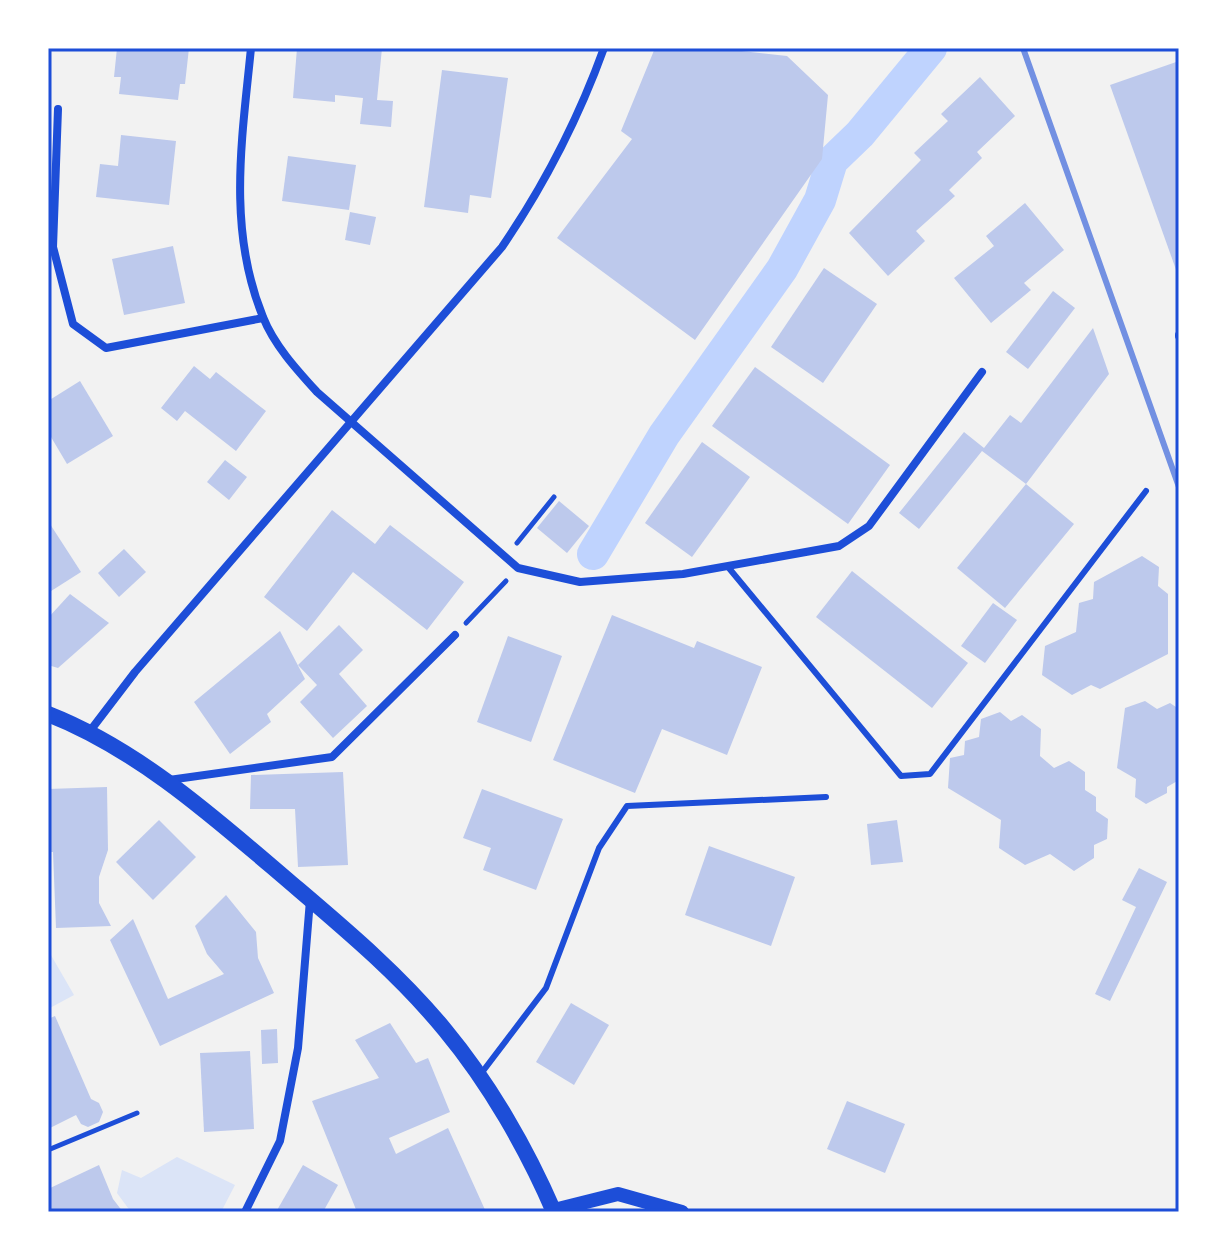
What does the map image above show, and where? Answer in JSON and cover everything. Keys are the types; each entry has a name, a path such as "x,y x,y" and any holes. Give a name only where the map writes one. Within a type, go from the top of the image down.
{"main road":[{"path":"48,714 90,731 164,781 389,968 446,1031 504,1116 554,1211"}],"street":[{"path":"251,48 239,170 239,224 263,318 292,364 350,425 518,568 580,582 630,580 728,567 839,546 869,526 982,372"},
{"path":"90,731 135,672 502,247 534,201 582,111 604,48"},
{"path":"58,109 53,247 73,324 106,348 263,318"},
{"path":"164,781 332,757 455,635"},
{"path":"245,1212 280,1141 298,1048 310,900"},
{"path":"554,1211 618,1194 682,1212"}],"lane":[{"path":"728,567 901,776 930,774 1146,491"},
{"path":"478,1078 546,988 599,848 627,806 826,797"}],"path":[{"path":"505,558 554,497"},
{"path":"455,635 518,568"},
{"path":"48,1150 137,1113"}],"shaded area":[{"path":"48,950 74,995 48,1009"},
{"path":"177,1157 235,1185 221,1212 131,1212 117,1193 122,1170 141,1178"}],"building":[{"path":"117,48 189,48 185,84 180,84 178,100 119,94 121,77 114,77"},
{"path":"297,48 382,48 377,100 393,101 391,127 360,124 363,98 335,95 335,102 293,98"},
{"path":"655,48 715,48 787,56 828,95 822,159 695,340 557,238 632,139 621,131"},
{"path":"1179,61 1179,278 1110,85"},
{"path":"442,70 508,78 491,198 470,195 468,213 424,207"},
{"path":"980,77 1015,116 977,152 982,158 949,190 955,196 916,231 925,241 888,276 849,233 921,160 914,153 948,121 941,114"},
{"path":"121,135 176,141 169,205 96,197 100,164 118,166"},
{"path":"288,156 356,165 349,210 282,201"},
{"path":"1025,203 1064,250 1024,283 1031,290 991,323 954,278 994,246 986,236"},
{"path":"350,212 376,217 370,245 345,240"},
{"path":"173,246 185,303 124,315 112,259"},
{"path":"824,268 877,304 823,383 771,347"},
{"path":"1053,291 1075,308 1028,369 1006,352"},
{"path":"1093,328 1109,374 1026,484 982,451 919,529 899,513 964,432 984,448 1010,415 1021,423"},
{"path":"194,366 210,379 216,372 266,411 236,451 185,411 177,421 161,408"},
{"path":"755,367 890,465 848,524 712,426"},
{"path":"80,381 113,436 67,464 48,432 48,401"},
{"path":"702,442 750,477 692,557 645,523"},
{"path":"225,460 247,477 229,500 207,482"},
{"path":"1026,484 1074,524 1005,608 957,568"},
{"path":"559,501 589,526 567,553 537,528"},
{"path":"332,510 375,544 390,525 464,582 427,630 353,572 307,631 264,597"},
{"path":"48,525 81,572 48,593"},
{"path":"124,549 146,572 119,597 98,573"},
{"path":"1142,556 1159,567 1158,586 1168,594 1168,654 1100,689 1091,685 1072,695 1042,675 1045,646 1076,632 1079,603 1093,599 1094,582"},
{"path":"852,571 968,663 932,708 816,617"},
{"path":"70,594 109,623 58,668 48,665 48,618"},
{"path":"993,603 1017,620 985,663 961,646"},
{"path":"612,615 694,648 697,641 762,667 727,755 662,729 635,793 553,760"},
{"path":"339,625 363,650 339,674 367,706 333,738 300,702 317,685 298,665"},
{"path":"280,631 305,679 267,714 271,722 230,754 194,702"},
{"path":"508,636 562,656 531,742 477,722"},
{"path":"1145,701 1157,709 1170,703 1179,709 1179,780 1167,787 1167,793 1146,804 1135,797 1136,779 1117,768 1125,708"},
{"path":"1000,712 1011,721 1022,715 1041,729 1040,756 1054,768 1069,761 1085,772 1085,790 1096,797 1096,811 1108,819 1107,839 1094,845 1094,858 1074,871 1050,854 1025,865 999,848 1001,820 948,788 950,758 964,755 965,741 979,737 981,719"},
{"path":"343,772 348,865 298,867 295,809 250,809 251,775"},
{"path":"107,787 108,850 99,877 99,903 111,926 56,928 53,852 48,852 48,789"},
{"path":"482,789 563,819 536,890 483,870 491,848 463,838"},
{"path":"159,820 196,857 153,900 116,862"},
{"path":"897,820 903,862 871,865 867,824"},
{"path":"709,846 795,877 771,946 685,915"},
{"path":"1139,868 1167,882 1110,1001 1095,994 1136,907 1122,900"},
{"path":"226,895 256,932 258,958 274,993 160,1046 110,940 133,919 168,999 224,974 207,954 195,926"},
{"path":"571,1003 609,1025 574,1085 536,1062"},
{"path":"55,1016 91,1099 99,1103 103,1112 99,1122 88,1127 81,1124 76,1115 48,1129 48,1019"},
{"path":"390,1023 416,1063 428,1058 450,1112 389,1138 396,1154 448,1128 486,1212 357,1212 312,1101 379,1078 355,1040"},
{"path":"277,1029 278,1063 262,1064 261,1030"},
{"path":"250,1051 254,1129 204,1132 200,1053"},
{"path":"847,1101 905,1124 885,1173 827,1149"},
{"path":"99,1165 113,1199 123,1212 48,1212 48,1189"},
{"path":"303,1165 338,1185 323,1212 276,1212"}],"waterway":[{"path":"593,554 664,435 782,269 820,200 832,161 860,134 931,48"}],"railway":[{"path":"1023,48 1179,487"}]}
